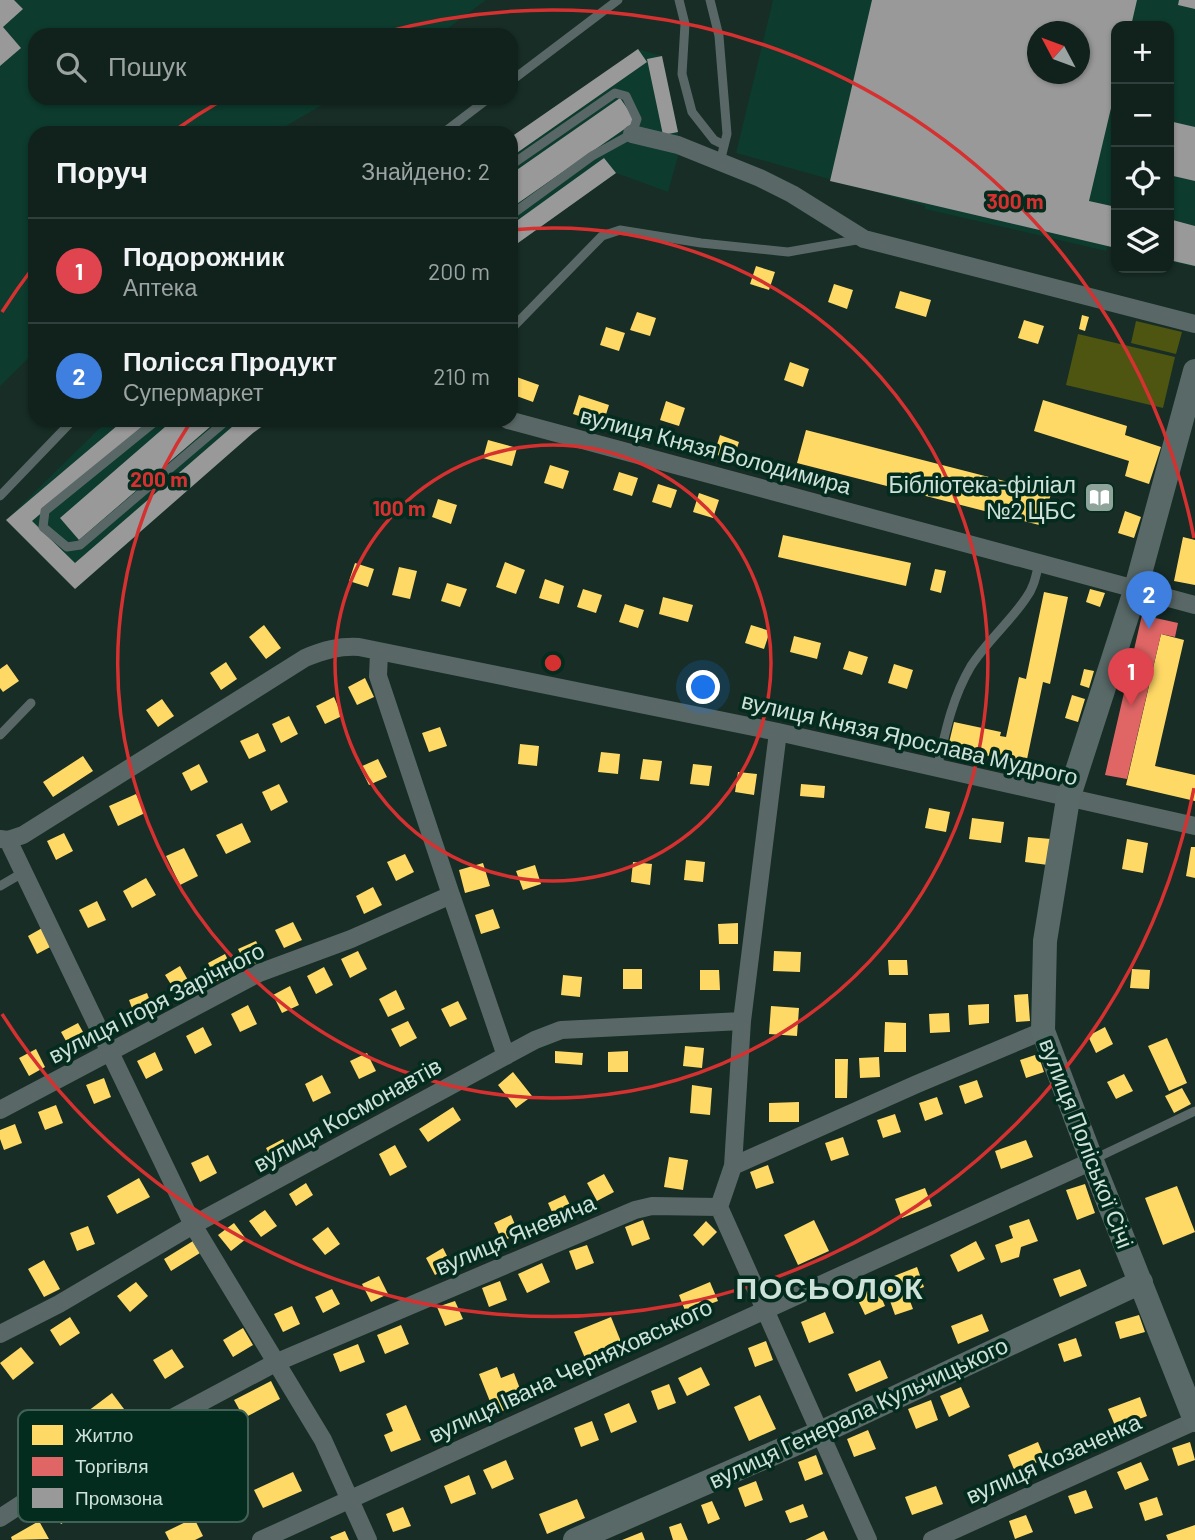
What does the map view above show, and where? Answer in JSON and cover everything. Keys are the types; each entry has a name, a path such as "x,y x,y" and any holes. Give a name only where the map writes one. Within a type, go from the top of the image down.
{"street":[{"path":"632,134 722,154 864,239 1195,324"},
{"name":"вулиця Поліської Січі","path":"1194,1413 1092,1161 1043,1031 1045,941 1068,799 1136,588 1185,422 1195,371"},
{"name":"вулиця Князя Володимира","path":"518,423 1195,605"},
{"name":"вулиця Князя Ярослава Мудрого","path":"4,839 23,835 305,657 325,649 343,646 778,732 1195,827"},
{"path":"379,652 379,676 506,1056"},
{"path":"778,732 743,1021 733,1166 719,1207 868,1540"},
{"path":"4,839 24,872 82,990 193,1225 323,1440 368,1540"},
{"name":"вулиця Ігоря Зарічного","path":"0,1110 259,973 351,939 451,895"},
{"name":"вулиця Космонавтів","path":"0,1334 60,1304 193,1225 506,1056 561,1030 743,1021"},
{"path":"733,1166 1043,1031"},
{"name":"вулиця Івана Черняховського","path":"261,1540 1092,1161"},
{"name":"вулиця Яневича","path":"187,1410 275,1363 635,1210 652,1206 719,1207"},
{"name":"вулиця Генерала Кульчицького","path":"575,1540 820,1433 1141,1282"},
{"name":"вулиця Козаченка","path":"932,1540 1194,1413"},
{"name":"вулиця Яневича","path":"0,1518 18,1506"}],"lane":[{"path":"518,76 618,0"},
{"path":"679,0 685,24 682,74 692,112 722,154"},
{"path":"710,0 719,36 727,134 722,154"},
{"path":"518,160 615,93 626,96 637,119 632,134 592,156 518,210"},
{"path":"452,126 480,105"},
{"path":"518,321 603,236 620,230 788,253 864,239"},
{"path":"0,496 66,427"},
{"path":"148,427 45,511 43,527 67,547 80,545 219,427"},
{"path":"937,769 950,713 961,686 984,648 1026,599 1039,563"},
{"path":"0,735 30,703"},
{"path":"0,886 24,872"},
{"path":"1092,1161 1195,1111"}],"shaded area":[{"path":"0,0 486,0 448,28 28,28 28,105 322,105 286,126 28,126 28,359 0,386"},
{"path":"773,0 1195,0 1195,267 1174,262 1174,21 1111,21 1111,247 1108,246 1106,251 925,209 925,206 736,153"},
{"path":"638,49 662,56 678,132 679,153 668,192 616,173 518,243 518,132"},
{"path":"101,427 262,427 75,589 6,520"}],"green space":[{"path":"1136,321 1182,332 1176,354 1131,343"},
{"path":"1078,334 1175,357 1163,408 1066,385"}],"building: Житло":[{"path":"756,266 775,272 769,290 750,284"},
{"path":"834,284 853,290 847,309 828,302"},
{"path":"900,291 931,300 926,317 895,308"},
{"path":"637,312 656,318 650,336 630,330"},
{"path":"1082,315 1089,317 1085,331 1079,329"},
{"path":"1024,320 1044,326 1038,344 1018,338"},
{"path":"606,327 625,333 619,351 600,345"},
{"path":"790,362 809,369 803,387 784,380"},
{"path":"518,378 539,385 533,402 518,397"},
{"path":"579,395 609,405 603,424 573,414"},
{"path":"1043,400 1127,426 1125,435 1161,447 1149,484 1125,476 1129,461 1034,431"},
{"path":"666,401 685,408 679,426 660,420"},
{"path":"806,430 1051,493 1043,526 797,463"},
{"path":"720,435 739,442 733,460 714,454"},
{"path":"488,440 517,448 512,466 483,458"},
{"path":"550,465 569,471 563,489 544,483"},
{"path":"619,472 638,478 632,496 613,490"},
{"path":"658,484 677,490 671,508 652,502"},
{"path":"699,493 719,500 713,518 693,512"},
{"path":"438,499 457,505 451,524 432,517"},
{"path":"1125,511 1141,517 1134,538 1118,533"},
{"path":"783,535 911,563 906,586 778,557"},
{"path":"1183,537 1195,540 1195,585 1174,581"},
{"path":"505,562 525,570 516,594 496,587"},
{"path":"355,563 374,569 368,587 349,581"},
{"path":"399,567 417,571 410,599 392,595"},
{"path":"935,569 946,571 941,593 930,590"},
{"path":"545,579 564,586 559,604 539,598"},
{"path":"447,583 467,589 460,607 441,601"},
{"path":"583,589 602,595 596,613 577,607"},
{"path":"1090,589 1105,593 1100,607 1086,602"},
{"path":"1044,592 1068,597 1050,684 1043,682 1026,764 948,747 954,722 1001,732 1000,736 1006,737 1019,677 1026,679"},
{"path":"663,597 693,605 688,622 659,614"},
{"path":"625,604 644,610 638,628 619,622"},
{"path":"264,625 281,648 266,659 249,637"},
{"path":"751,625 770,631 764,649 745,643"},
{"path":"1161,634 1184,640 1155,766 1195,775 1195,801 1126,785"},
{"path":"794,636 821,643 817,659 790,652"},
{"path":"849,651 868,657 862,675 843,669"},
{"path":"226,662 237,679 221,690 210,673"},
{"path":"7,664 19,681 3,692 0,688 0,669"},
{"path":"894,664 913,670 907,689 888,683"},
{"path":"1084,669 1094,671 1089,688 1080,685"},
{"path":"365,678 374,697 357,705 348,687"},
{"path":"1072,695 1085,699 1078,722 1065,718"},
{"path":"334,697 342,716 325,724 316,706"},
{"path":"162,699 174,716 158,727 146,710"},
{"path":"289,716 298,734 281,743 272,724"},
{"path":"440,727 447,746 429,752 422,733"},
{"path":"258,733 266,751 249,759 240,741"},
{"path":"520,744 539,746 537,766 518,764"},
{"path":"601,752 620,754 618,774 598,772"},
{"path":"83,756 93,771 53,797 43,782"},
{"path":"378,759 387,777 369,785 360,767"},
{"path":"643,759 662,761 659,781 640,779"},
{"path":"199,764 208,782 191,791 182,773"},
{"path":"693,764 712,766 709,786 690,784"},
{"path":"738,772 757,774 754,795 735,792"},
{"path":"279,784 288,802 271,811 262,792"},
{"path":"801,784 825,786 824,798 800,796"},
{"path":"136,794 145,813 118,826 109,806"},
{"path":"929,808 950,812 946,832 925,828"},
{"path":"972,818 1004,822 1001,843 969,839"},
{"path":"242,823 251,842 226,854 216,835"},
{"path":"64,833 73,851 56,860 47,841"},
{"path":"1028,837 1051,839 1048,865 1025,862"},
{"path":"1127,839 1148,843 1143,873 1122,869"},
{"path":"1191,847 1195,847 1195,878 1186,876"},
{"path":"184,848 198,876 180,885 166,856"},
{"path":"405,854 414,872 396,881 387,862"},
{"path":"686,860 705,862 703,882 684,880"},
{"path":"633,862 652,864 650,885 631,882"},
{"path":"483,863 490,886 465,893 459,870"},
{"path":"535,865 541,884 523,890 516,871"},
{"path":"146,878 156,895 132,908 123,891"},
{"path":"373,887 382,905 364,914 356,896"},
{"path":"97,901 106,920 88,928 79,910"},
{"path":"493,909 500,928 481,934 475,915"},
{"path":"293,922 302,940 284,948 275,930"},
{"path":"738,923 738,944 719,944 718,924"},
{"path":"44,927 54,945 37,954 28,936"},
{"path":"256,941 265,959 247,967 238,949"},
{"path":"358,951 367,969 350,978 341,959"},
{"path":"774,951 801,952 800,972 773,971"},
{"path":"225,954 234,972 217,981 208,963"},
{"path":"888,960 907,960 908,975 889,975"},
{"path":"180,966 193,989 179,997 165,975"},
{"path":"324,967 333,985 316,994 307,976"},
{"path":"623,969 642,969 642,989 623,989"},
{"path":"1132,969 1150,970 1149,989 1130,988"},
{"path":"700,970 719,970 720,990 700,990"},
{"path":"563,975 582,977 580,997 561,995"},
{"path":"290,986 299,1005 282,1013 273,995"},
{"path":"396,990 405,1009 388,1017 379,999"},
{"path":"147,993 154,1012 136,1019 129,1000"},
{"path":"1028,994 1030,1021 1016,1022 1014,995"},
{"path":"458,1001 467,1019 450,1027 441,1009"},
{"path":"989,1004 989,1023 969,1025 968,1005"},
{"path":"248,1005 257,1024 240,1032 231,1014"},
{"path":"771,1006 799,1008 797,1036 769,1034"},
{"path":"949,1013 950,1032 930,1033 929,1014"},
{"path":"408,1021 417,1038 400,1047 391,1029"},
{"path":"885,1022 906,1023 906,1052 884,1052"},
{"path":"78,1023 88,1041 71,1050 61,1032"},
{"path":"203,1027 212,1045 195,1054 186,1036"},
{"path":"1105,1027 1113,1044 1096,1053 1088,1036"},
{"path":"1167,1038 1187,1083 1169,1091 1148,1046"},
{"path":"685,1046 704,1048 702,1068 683,1066"},
{"path":"36,1049 45,1067 29,1076 19,1058"},
{"path":"555,1051 583,1053 582,1065 555,1063"},
{"path":"628,1051 628,1072 608,1072 608,1052"},
{"path":"155,1052 163,1070 146,1079 137,1061"},
{"path":"367,1053 376,1071 359,1079 350,1061"},
{"path":"1038,1054 1044,1072 1026,1078 1020,1060"},
{"path":"879,1057 880,1077 860,1078 859,1058"},
{"path":"835,1059 848,1059 847,1098 835,1098"},
{"path":"513,1072 532,1096 516,1108 498,1085"},
{"path":"1124,1074 1133,1091 1116,1099 1107,1082"},
{"path":"322,1075 331,1093 313,1102 305,1084"},
{"path":"104,1078 111,1097 94,1104 86,1085"},
{"path":"977,1080 983,1097 965,1104 959,1086"},
{"path":"692,1085 712,1088 710,1115 690,1113"},
{"path":"1182,1088 1191,1104 1174,1113 1165,1096"},
{"path":"937,1097 943,1114 925,1121 919,1103"},
{"path":"799,1102 799,1122 769,1122 769,1103"},
{"path":"56,1105 63,1123 45,1130 38,1112"},
{"path":"453,1107 461,1120 428,1142 419,1129"},
{"path":"895,1114 901,1132 883,1138 877,1120"},
{"path":"15,1124 22,1143 4,1150 0,1130"},
{"path":"843,1137 849,1155 831,1161 825,1143"},
{"path":"283,1139 292,1157 275,1166 266,1148"},
{"path":"1026,1140 1033,1157 1001,1169 995,1151"},
{"path":"395,1145 407,1167 390,1176 379,1154"},
{"path":"208,1155 217,1173 200,1182 191,1163"},
{"path":"669,1157 688,1160 683,1190 664,1187"},
{"path":"768,1165 774,1183 756,1189 750,1172"},
{"path":"604,1174 614,1192 597,1201 587,1183"},
{"path":"139,1178 150,1197 117,1214 107,1196"},
{"path":"306,1183 313,1195 296,1206 289,1194"},
{"path":"1085,1184 1095,1213 1077,1220 1066,1190"},
{"path":"1177,1186 1195,1232 1163,1245 1145,1198"},
{"path":"925,1188 932,1206 902,1218 895,1199"},
{"path":"565,1195 574,1213 556,1221 548,1203"},
{"path":"265,1210 277,1226 261,1237 249,1221"},
{"path":"511,1215 519,1234 502,1241 494,1223"},
{"path":"1029,1219 1038,1241 1021,1247 1019,1257 1001,1263 995,1245 1013,1238 1009,1226"},
{"path":"643,1220 650,1239 632,1246 625,1227"},
{"path":"814,1220 829,1251 798,1265 784,1235"},
{"path":"706,1221 717,1232 703,1246 693,1235"},
{"path":"234,1223 246,1239 231,1251 218,1235"},
{"path":"88,1226 95,1244 77,1251 70,1233"},
{"path":"328,1227 340,1244 325,1255 312,1239"},
{"path":"193,1241 200,1253 171,1271 164,1259"},
{"path":"976,1241 985,1259 958,1272 950,1255"},
{"path":"587,1245 594,1263 576,1270 569,1251"},
{"path":"443,1248 452,1266 435,1275 426,1258"},
{"path":"44,1260 60,1289 44,1297 28,1269"},
{"path":"542,1263 550,1282 527,1293 518,1274"},
{"path":"917,1267 924,1287 907,1293 913,1309 895,1315 885,1287 891,1285 889,1278"},
{"path":"1080,1269 1087,1286 1060,1297 1053,1279"},
{"path":"379,1276 388,1294 371,1302 362,1284"},
{"path":"500,1281 507,1300 489,1307 482,1288"},
{"path":"136,1282 148,1296 130,1312 117,1296"},
{"path":"710,1282 718,1301 686,1313 679,1295"},
{"path":"877,1287 885,1306 865,1315 856,1296"},
{"path":"332,1289 340,1304 323,1313 315,1297"},
{"path":"455,1301 463,1319 445,1326 437,1307"},
{"path":"292,1306 300,1324 283,1332 274,1314"},
{"path":"825,1312 834,1333 809,1343 801,1322"},
{"path":"982,1314 989,1331 958,1344 951,1326"},
{"path":"1139,1315 1145,1332 1120,1339 1115,1322"},
{"path":"70,1317 80,1333 60,1346 50,1330"},
{"path":"611,1317 624,1349 587,1363 574,1332"},
{"path":"401,1325 409,1344 385,1354 377,1335"},
{"path":"243,1328 253,1345 233,1357 223,1340"},
{"path":"1076,1338 1082,1356 1064,1362 1058,1344"},
{"path":"766,1341 773,1360 755,1367 748,1348"},
{"path":"358,1344 365,1362 340,1372 333,1354"},
{"path":"21,1347 34,1363 13,1380 0,1363"},
{"path":"172,1349 184,1367 165,1379 153,1360"},
{"path":"880,1360 888,1378 856,1392 848,1374"},
{"path":"497,1367 501,1378 514,1373 525,1402 495,1414 479,1374"},
{"path":"701,1367 710,1385 687,1396 678,1378"},
{"path":"271,1381 280,1399 248,1416 248,1410 240,1410 234,1400"},
{"path":"669,1384 676,1403 658,1410 651,1391"},
{"path":"961,1387 970,1407 949,1417 940,1396"},
{"path":"112,1393 124,1409 123,1410 89,1410"},
{"path":"760,1395 776,1429 749,1441 734,1407"},
{"path":"1140,1397 1147,1416 1116,1428 1108,1409"},
{"path":"931,1400 938,1420 916,1429 908,1409"},
{"path":"629,1403 637,1422 611,1433 604,1414"},
{"path":"406,1405 421,1440 391,1452 384,1435 393,1431 386,1414"},
{"path":"592,1421 599,1440 581,1447 574,1428"},
{"path":"868,1430 876,1449 854,1457 847,1439"},
{"path":"1038,1442 1045,1459 1015,1472 1008,1455"},
{"path":"1190,1442 1195,1460 1178,1466 1172,1448"},
{"path":"816,1455 823,1474 805,1481 798,1462"},
{"path":"506,1460 514,1479 492,1489 483,1470"},
{"path":"1141,1462 1149,1480 1125,1490 1117,1472"},
{"path":"293,1472 302,1491 263,1508 254,1490"},
{"path":"469,1475 476,1494 451,1504 444,1486"},
{"path":"756,1481 763,1500 745,1507 738,1488"},
{"path":"936,1486 943,1504 912,1515 905,1497"},
{"path":"1086,1490 1093,1508 1075,1514 1068,1496"},
{"path":"1157,1497 1163,1515 1145,1521 1139,1503"},
{"path":"577,1499 585,1518 547,1534 539,1514"},
{"path":"712,1501 720,1519 708,1524 701,1505"},
{"path":"803,1504 808,1517 790,1523 785,1511"},
{"path":"403,1507 411,1526 393,1532 386,1514"},
{"path":"1026,1515 1033,1532 1015,1539 1009,1521"},
{"path":"40,1522 49,1539 12,1540 11,1537"},
{"path":"186,1522 196,1522 203,1536 195,1540 169,1540 165,1532"},
{"path":"681,1523 688,1540 673,1540 669,1527"},
{"path":"1195,1525 1195,1540 1168,1540 1166,1535"},
{"path":"345,1531 349,1540 332,1540 330,1537"},
{"path":"824,1531 828,1540 805,1540"},
{"path":"642,1532 645,1540 622,1540"}],"building: Торгівля":[{"path":"1142,615 1178,623 1175,637 1161,634 1127,779 1105,775"}],"building: Промзона":[{"path":"0,0 14,0 23,9 3,27 21,48 0,66"},
{"path":"872,0 1137,0 1132,21 1111,21 1111,108 1089,201 1111,206 1111,247 830,181"},
{"path":"1179,0 1195,0 1195,9 1178,5"},
{"path":"638,49 647,62 518,152 518,132"},
{"path":"662,56 678,132 663,135 647,59"},
{"path":"620,98 636,121 518,203 518,169"},
{"path":"1174,122 1195,127 1195,181 1174,176"},
{"path":"604,158 616,173 518,243 518,220"},
{"path":"1174,220 1195,226 1195,266 1174,261"},
{"path":"116,427 142,427 32,521 75,563 232,427 261,427 75,589 6,520"},
{"path":"165,427 210,427 79,540 60,518"}],"place":[{"name":"Бібліотека-філіал №2 ЦБС","path":"1099,497"},
{"name":"Полісся Продукт","path":"1149,629"},
{"name":"Подорожник","path":"1131,706"}],"district":[{"name":"ПОСЬОЛОК","path":"830,1287"}]}
